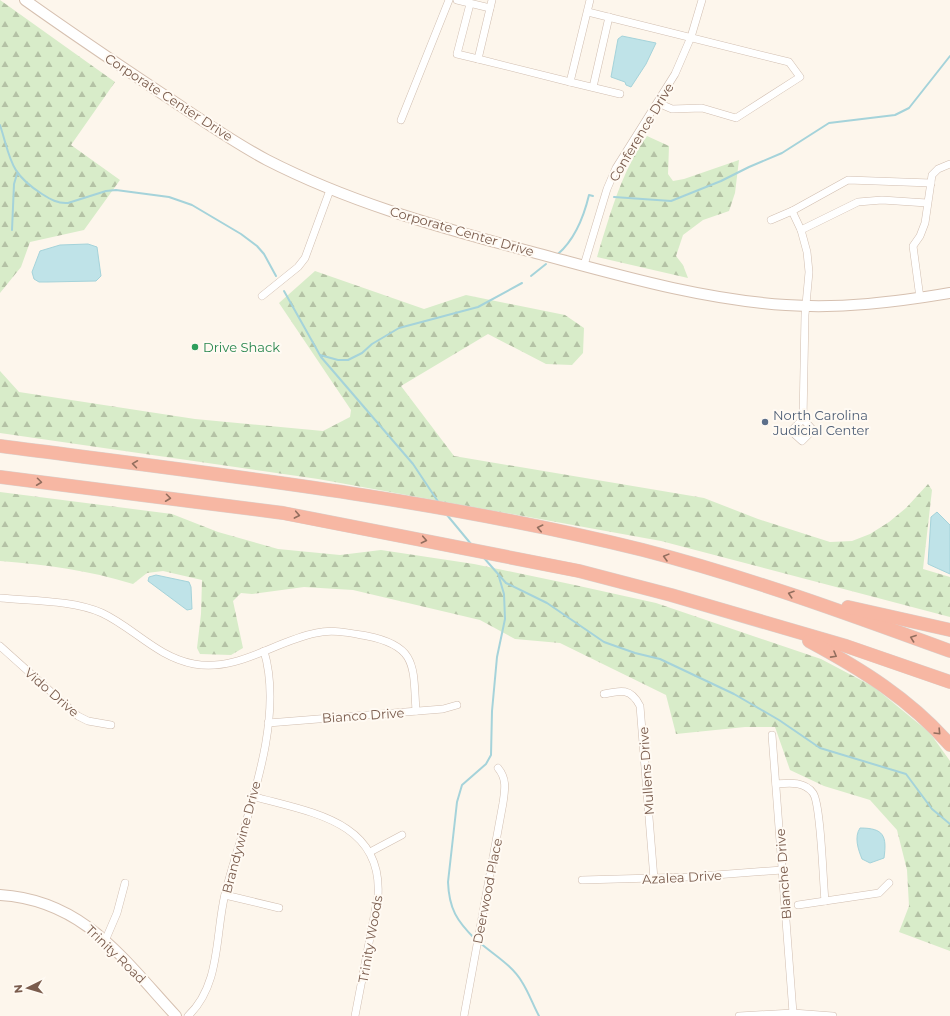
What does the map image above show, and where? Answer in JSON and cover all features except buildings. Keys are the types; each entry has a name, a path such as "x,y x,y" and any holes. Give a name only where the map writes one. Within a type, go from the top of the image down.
{"highway":[{"path":"0,446 262,480 477,514 643,550 709,569 821,604 950,651"},
{"path":"0,477 283,513 424,539 486,554 579,571 679,597 846,646 950,682"},
{"path":"821,604 857,608 950,630"},
{"path":"788,629 877,680 918,712 950,745"}],"street":[{"name":"Corporate Center Drive","path":"25,0 200,120 267,160 330,190 423,222 584,265 709,296 749,302 806,306 870,304 950,293"},
{"path":"401,120 449,0"},
{"path":"457,0 490,8"},
{"path":"478,60 492,0"},
{"path":"570,82 590,0"},
{"name":"Conference Drive","path":"584,265 607,189 616,168 675,74 690,37 702,0"},
{"path":"470,4 457,54 620,94"},
{"path":"588,12 789,62 800,77 736,118 702,108 672,109 658,103"},
{"path":"593,87 609,17"},
{"path":"920,298 912,246 920,236 925,223 932,175 938,169 950,164"},
{"path":"771,220 792,211 848,180 931,183"},
{"path":"262,296 298,267 305,258 330,190"},
{"path":"801,230 858,202 882,200 927,203"},
{"path":"792,211 801,230 807,252 809,272 806,306 803,419"},
{"path":"0,598 79,606 94,610 113,619 167,655 194,664 223,664 264,651 308,634 329,631 344,632 391,642 403,649 410,659 414,672 416,711"},
{"name":"Vido Drive","path":"0,646 78,716 88,721 111,725"},
{"name":"Brandywine Drive","path":"188,1016 200,1003 210,983 225,895 260,768 268,723 269,680 264,651"},
{"name":"Mullens Drive","path":"604,694 626,692 635,698 640,706 654,879"},
{"name":"Bianco Drive","path":"268,723 443,709 457,705"},
{"name":"Blanche Drive","path":"772,735 793,1013"},
{"name":"Deerwood Place","path":"464,1016 506,784 503,774 498,768"},
{"path":"776,784 801,785 808,788 815,797 818,809 825,901"},
{"name":"Trinity Woods","path":"252,796 337,822 357,836 370,852 378,878 378,896 355,1016"},
{"path":"370,852 402,836"},
{"name":"Azalea Drive","path":"582,880 654,879 782,870"},
{"path":"105,941 117,913 125,883"},
{"path":"798,905 879,893 889,883"},
{"name":"Trinity Road","path":"0,895 30,899 57,907 82,921 105,941 176,1016"},
{"path":"225,895 279,908"},
{"path":"739,1016 793,1013 833,1016"}],"green space":[{"path":"0,0 115,82 71,145 120,180 84,230 30,242 21,267 0,293"},
{"path":"647,136 669,146 668,174 673,181 684,179 739,160 735,193 729,211 703,220 683,235 676,256 683,265 688,278 597,257 623,179"},
{"path":"315,271 424,309 466,295 565,315 584,328 583,353 572,365 546,364 488,334 401,386 454,456 704,498 758,519 830,542 852,541 870,534 889,522 906,508 928,484 932,490 923,569 950,577 950,617 661,541 318,479 0,433 0,371 19,392 195,419 323,431 350,417 351,410 279,303"},
{"path":"0,492 172,514 218,532 278,549 340,555 381,550 474,564 656,603 821,659 874,687 930,733 950,761 950,951 899,932 909,906 907,870 897,830 870,800 824,786 790,770 775,727 745,727 676,734 666,695 560,643 515,639 480,620 353,590 304,587 252,594 241,593 233,601 243,648 231,655 200,654 197,648 201,614 202,580 163,571 147,573 133,584 100,575 67,569 0,561"}],"water":[{"path":"622,36 656,43 646,64 631,87 626,85 625,82 611,77 618,39"},
{"path":"88,244 97,247 101,276 96,281 39,282 34,279 32,272 40,251 60,245"},
{"path":"937,512 950,525 950,574 928,564 931,517"},
{"path":"156,575 189,582 191,587 192,609 187,610 148,581 149,577"},
{"path":"860,828 868,828 879,832 882,835 885,844 884,858 870,863 862,859 857,839"}],"waterway":[{"path":"614,197 671,201 721,181 782,153 829,123 895,115 909,108 950,56"},
{"path":"0,125 9,156 17,172 31,186 48,198 57,202 68,203 106,191 116,190 169,197 192,205 241,234 257,246 264,254 276,276"},
{"path":"12,230 14,184 17,174"},
{"path":"558,254 574,235 589,195 593,196"},
{"path":"531,276 546,264"},
{"path":"320,355 338,360 348,360 362,353 372,344 399,328 478,307 522,283"},
{"path":"284,291 321,357 413,464 439,503"},
{"path":"447,515 471,544"},
{"path":"484,558 506,583 547,603 604,642 635,653 660,659 734,694 779,720 820,748 906,774 932,809 950,824"},
{"path":"475,939 463,926 455,914 450,900 448,882 457,802 462,785 486,764 491,755 492,711 497,657 505,619 504,594 499,577"},
{"path":"479,942 508,965 518,976 527,990 539,1016"}],"place":[{"name":"Drive Shack","path":"195,347"},
{"name":"North Carolina Judicial Center","path":"765,422"}]}
